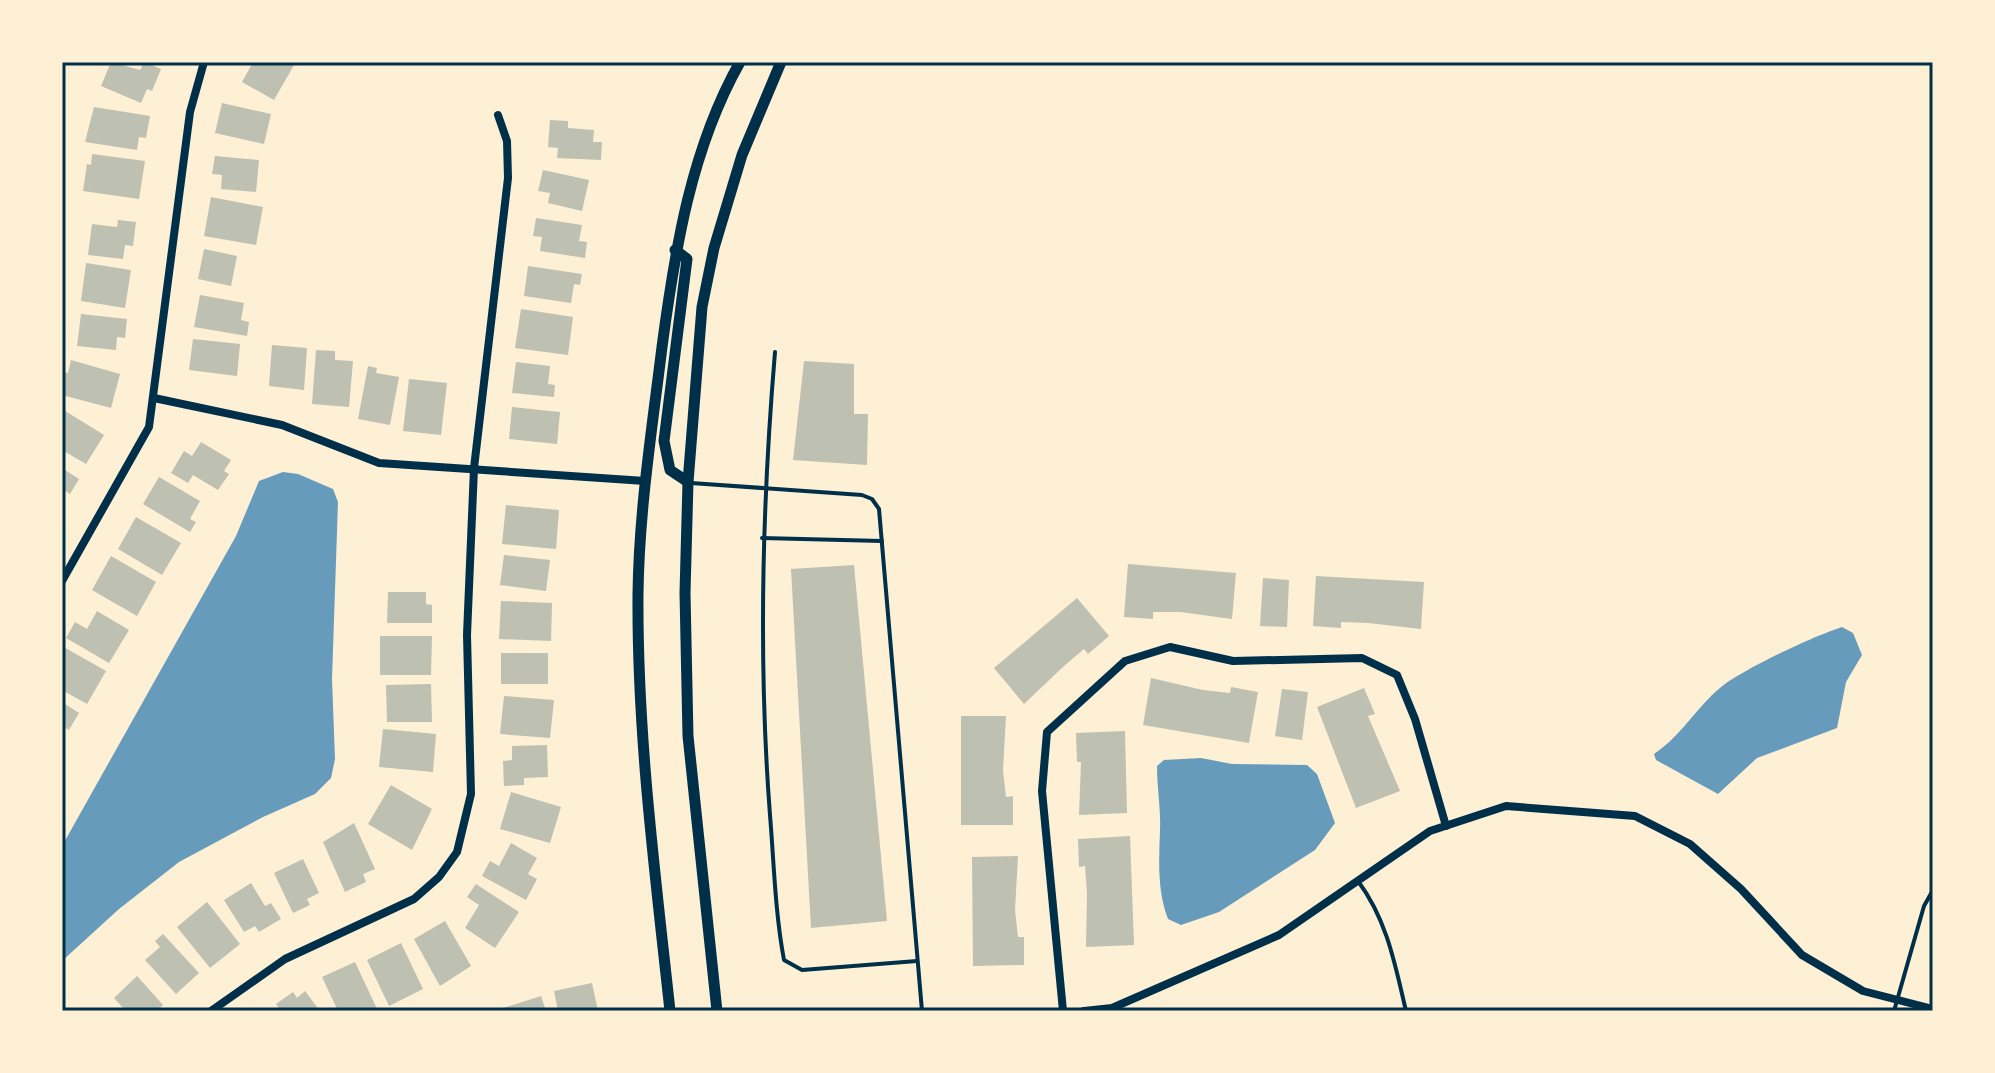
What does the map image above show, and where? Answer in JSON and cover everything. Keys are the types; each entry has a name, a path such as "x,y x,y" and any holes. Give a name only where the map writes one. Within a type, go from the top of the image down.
{"main road":[{"path":"670,1011 641,739 638,592 645,481 675,250 701,155 740,62"},
{"path":"717,1011 688,736 685,593 688,482 702,307 714,248 742,155 781,62"},
{"path":"675,250 687,259 664,441 670,470 688,482"}],"street":[{"path":"62,581 149,427 190,112 204,62"},
{"path":"211,1011 285,959 414,899 439,877 457,852 471,794 467,635 474,468 508,178 507,141 498,115"},
{"path":"154,398 282,425 379,463 645,481"},
{"path":"1063,1011 1042,791 1047,732 1125,661 1170,647 1233,661 1362,658 1397,675 1415,719 1446,826"},
{"path":"1084,1011 1112,1008 1266,942 1430,831 1506,806 1635,816 1690,844 1741,889 1802,955 1863,991 1933,1009"}],"lane":[{"path":"775,352 763,489 765,741 784,960 802,970 917,961"},
{"path":"688,482 862,495 872,499 879,509 922,1011"},
{"path":"762,538 882,541"},
{"path":"1358,881 1376,904 1387,933 1406,1011"},
{"path":"1894,1011 1924,906 1933,890"}],"water":[{"path":"283,472 298,474 333,489 338,502 332,679 335,759 331,778 315,794 263,817 179,862 119,909 62,961 62,846 236,536 259,481"},
{"path":"1842,627 1853,633 1862,655 1846,682 1837,728 1757,758 1718,794 1656,760 1654,754 1720,688 1778,654"},
{"path":"1201,758 1232,764 1307,765 1317,774 1335,823 1315,850 1219,912 1181,925 1168,919 1162,897 1157,766 1164,760"}],"building":[{"path":"111,62 140,70 144,62 161,69 152,91 147,89 141,103 101,86"},
{"path":"253,62 288,62 294,65 274,100 242,82"},
{"path":"222,103 271,114 264,144 215,133"},
{"path":"94,107 150,116 146,138 139,137 137,150 85,142"},
{"path":"550,120 568,121 568,128 594,130 593,142 602,142 601,160 557,158 558,148 548,147"},
{"path":"92,154 145,161 139,199 83,191 87,164 91,165"},
{"path":"215,156 259,160 256,192 221,189 222,175 212,174"},
{"path":"543,170 589,180 582,211 548,203 550,193 538,191"},
{"path":"211,197 263,207 256,245 204,236"},
{"path":"536,218 582,225 579,241 587,242 585,258 540,251 542,237 533,236"},
{"path":"118,220 136,222 133,246 125,245 123,259 88,255 92,224 117,227"},
{"path":"204,249 237,256 231,286 198,279"},
{"path":"86,263 131,270 125,308 81,301"},
{"path":"528,266 582,274 580,285 574,284 571,303 524,296"},
{"path":"200,295 244,303 241,320 249,322 247,336 194,327"},
{"path":"521,309 573,317 568,355 515,348"},
{"path":"81,314 127,319 125,338 117,337 116,350 77,346"},
{"path":"193,339 240,344 237,376 189,370"},
{"path":"272,345 307,348 304,390 269,386"},
{"path":"316,350 335,351 335,360 353,361 349,407 312,404"},
{"path":"71,360 120,374 111,408 62,395 62,377 64,372 68,373"},
{"path":"804,361 854,364 854,414 868,414 867,465 793,460"},
{"path":"516,362 550,366 548,384 555,385 554,397 512,393"},
{"path":"368,366 377,368 376,373 399,377 390,425 358,419"},
{"path":"409,379 447,383 441,435 403,431"},
{"path":"512,407 560,412 557,444 509,439"},
{"path":"62,409 104,435 86,464 62,450"},
{"path":"201,442 231,460 224,471 229,474 218,490 193,475 188,483 171,473 184,451 192,456"},
{"path":"62,468 79,479 70,494 64,490 62,493"},
{"path":"159,477 200,501 190,519 196,522 190,532 143,504"},
{"path":"506,505 559,510 556,549 502,544"},
{"path":"136,517 181,543 162,575 118,549"},
{"path":"504,555 550,560 546,591 500,585"},
{"path":"111,556 156,582 137,616 92,590"},
{"path":"1128,564 1236,573 1232,619 1180,612 1153,612 1153,619 1124,617"},
{"path":"854,565 887,921 811,928 791,569"},
{"path":"1316,576 1424,582 1421,629 1341,622 1341,628 1313,626"},
{"path":"1263,578 1289,580 1287,627 1260,626"},
{"path":"388,592 426,592 426,604 432,605 432,623 387,623"},
{"path":"1077,598 1109,636 1088,654 1084,649 1024,704 994,668"},
{"path":"501,601 552,603 551,641 499,639"},
{"path":"97,611 129,630 109,663 66,638 75,622 87,629"},
{"path":"380,636 432,636 431,675 380,675"},
{"path":"62,646 106,671 87,704 62,690"},
{"path":"501,653 548,653 548,684 501,684"},
{"path":"1151,678 1203,690 1230,693 1231,687 1258,692 1249,743 1143,725"},
{"path":"431,684 432,722 387,722 386,685"},
{"path":"1364,688 1375,714 1368,716 1400,791 1356,808 1317,707"},
{"path":"1282,689 1308,692 1302,740 1275,736"},
{"path":"504,696 554,700 550,738 500,734"},
{"path":"62,702 79,713 69,730 62,726"},
{"path":"961,716 1006,716 1003,770 1006,797 1013,796 1013,825 961,825"},
{"path":"383,729 436,734 433,772 379,767"},
{"path":"1125,731 1127,813 1079,815 1081,762 1077,762 1076,733"},
{"path":"547,745 548,777 524,778 524,785 504,786 503,761 512,760 512,746"},
{"path":"391,785 432,809 412,850 368,824"},
{"path":"511,792 561,807 550,843 500,829"},
{"path":"354,823 375,869 363,874 366,882 345,892 323,842"},
{"path":"1130,836 1134,945 1086,947 1085,866 1079,867 1078,839"},
{"path":"511,843 537,858 528,874 537,879 526,900 482,876 490,861 499,866"},
{"path":"1018,856 1015,910 1018,937 1024,937 1024,965 973,966 972,857"},
{"path":"303,859 319,893 307,899 310,905 293,913 274,873"},
{"path":"251,883 265,906 271,903 281,919 259,932 255,926 244,932 224,900"},
{"path":"476,884 519,912 495,948 465,928 479,905 467,897"},
{"path":"207,902 240,944 210,968 177,927"},
{"path":"445,921 471,966 440,986 414,939"},
{"path":"163,934 199,973 176,994 145,960 160,947 155,941"},
{"path":"401,943 423,989 389,1006 367,960"},
{"path":"355,962 378,1011 338,1011 322,977"},
{"path":"137,976 163,1005 156,1011 126,1011 114,998"},
{"path":"592,983 598,1011 558,1011 554,991"},
{"path":"305,991 320,1011 281,1011 276,1004 293,992 297,998"},
{"path":"541,996 546,1011 505,1011 503,1008"}]}
